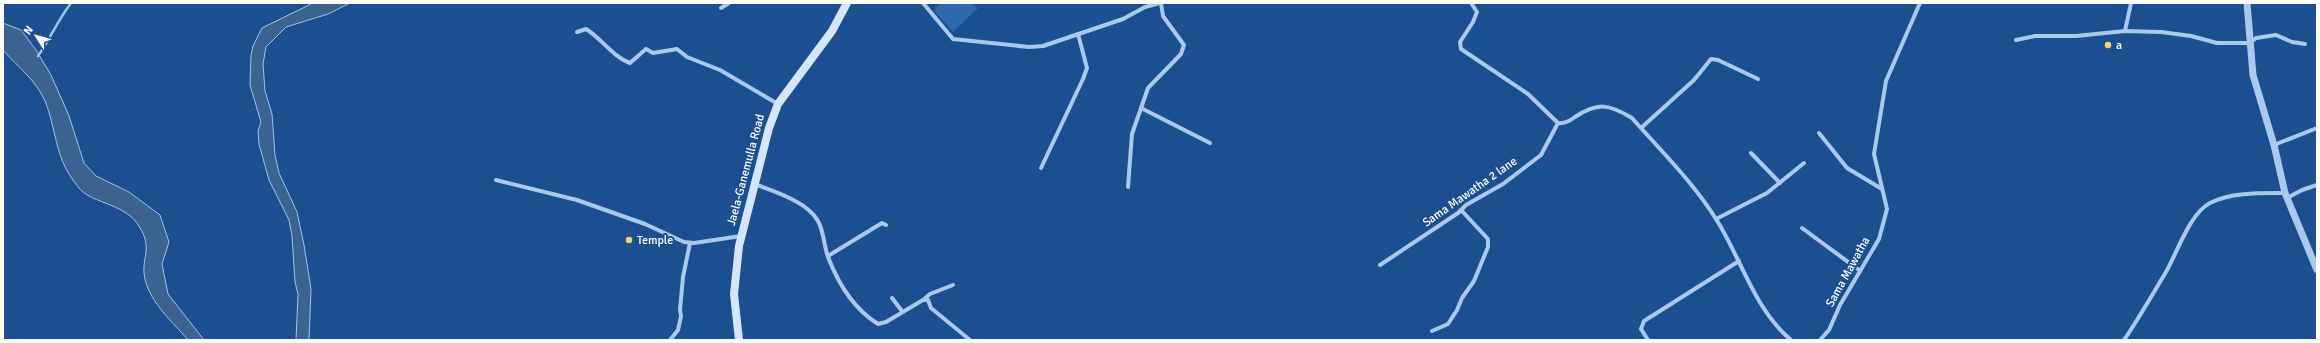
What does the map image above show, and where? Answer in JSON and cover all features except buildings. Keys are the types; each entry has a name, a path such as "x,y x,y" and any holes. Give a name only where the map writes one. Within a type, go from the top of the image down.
{"main road":[{"name":"Jaela-Ganemulla Road","path":"739,340 734,294 741,236 769,128 778,104 832,30 847,3"}],"street":[{"path":"721,8 729,3"},
{"path":"923,3 948,35 960,41 1029,47 1043,46 1123,18 1145,6 1160,3 1163,16 1184,45 1181,54 1148,88 1132,134 1128,187"},
{"path":"1471,3 1477,12 1473,22 1460,42 1461,49 1528,94 1558,123 1570,120 1582,112 1599,106 1620,111 1632,118 1697,190 1716,220 1764,309 1773,322 1791,340"},
{"name":"Sama Mawatha","path":"1820,340 1829,330 1859,270 1879,239 1887,209 1874,154 1886,81 1920,3"},
{"path":"2125,31 2131,3"},
{"path":"2247,3 2254,75 2274,145 2286,195 2317,270"},
{"path":"577,32 586,29 596,35 623,60 630,63 646,49 653,53 677,49 687,57 720,70 778,104"},
{"path":"2016,40 2035,36 2076,36 2125,31 2168,33 2217,43 2250,43 2256,38 2276,35 2292,42 2305,44"},
{"path":"1041,168 1087,68 1078,34"},
{"path":"1641,128 1694,80 1711,59 1718,60 1758,78"},
{"path":"1141,108 1210,143"},
{"name":"Sama Mawatha 2 lane","path":"1380,265 1461,210 1503,184 1541,155 1558,123"},
{"path":"2274,145 2317,128"},
{"path":"1819,133 1847,168 1882,189"},
{"path":"1751,153 1780,182"},
{"path":"1716,220 1767,193 1804,163"},
{"path":"496,180 577,200 645,224 690,243 741,236"},
{"path":"754,184 793,198 812,214 818,222 828,256 840,282 864,315 878,324 886,322 902,311 923,300 930,294 953,285"},
{"path":"2124,340 2167,271 2199,212 2208,204 2219,199 2286,195 2317,185"},
{"path":"1432,331 1448,324 1474,282 1488,247 1488,239 1461,210"},
{"path":"828,256 882,223 886,225"},
{"path":"1802,228 1859,270"},
{"path":"670,340 678,330 681,316 680,310 683,283 690,243"},
{"path":"1648,340 1641,329 1644,321 1739,261"},
{"path":"892,298 902,311"},
{"path":"923,300 928,300 931,308 970,340"}],"shaded area":[{"path":"313,3 350,3 328,14 286,27 266,47 263,64 265,91 272,114 275,155 279,173 297,212 311,289 309,340 296,340 298,294 295,282 292,236 289,220 269,180 259,144 258,131 261,122 250,85 251,55 253,46 262,28"},
{"path":"941,3 969,3 978,8 953,32 936,13 935,9"},
{"path":"3,23 21,30 36,50 51,75 69,116 84,163 96,176 129,192 160,215 169,242 162,264 168,294 204,340 188,340 163,312 152,296 145,279 144,272 146,241 139,226 133,219 120,209 83,192 67,171 59,152 49,111 41,93 32,80 3,50"}],"waterway":[{"path":"38,56 71,3"}],"place":[{"name":"a","path":"2108,45"},
{"name":"Temple","path":"629,240"}]}
